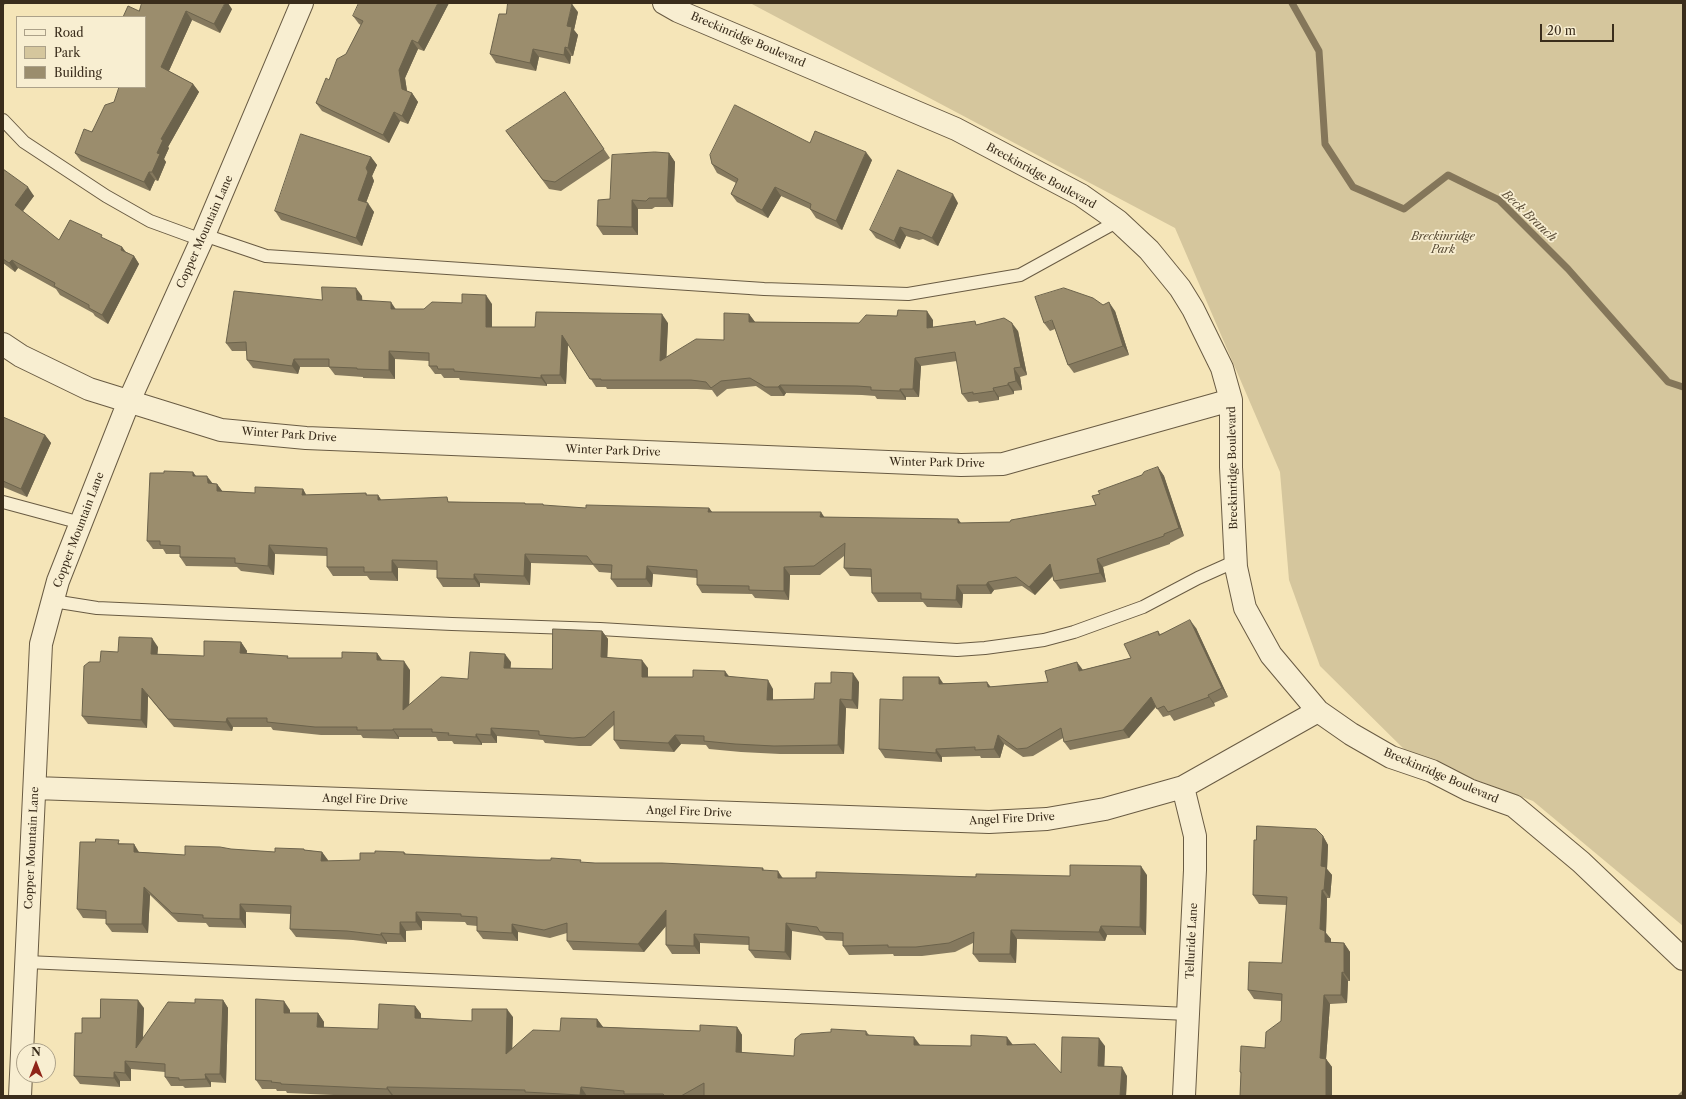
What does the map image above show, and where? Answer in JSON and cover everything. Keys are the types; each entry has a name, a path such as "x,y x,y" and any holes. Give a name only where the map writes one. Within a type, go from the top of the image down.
{"street":[{"name":"Copper Mountain Lane","path":"20,1096 36,788 41,644 58,581 129,401 203,238 302,3"},
{"name":"Breckinridge Boulevard","path":"664,3 956,129 1081,195 1118,221 1149,250 1180,288 1192,309 1222,368 1232,400 1231,466 1236,561 1245,608 1271,655 1318,711 1351,734 1391,757 1432,771 1469,790 1514,806 1581,862 1683,959"},
{"name":"Winter Park Drive","path":"3,344 21,356 89,388 221,430 306,438 960,465 1003,464 1232,400"},
{"name":"Angel Fire Drive","path":"36,788 989,822 1048,818 1105,809 1184,787 1318,711"},
{"name":"Telluride Lane","path":"1184,787 1195,836 1195,870 1184,1096"}],"lane":[{"path":"3,120 24,142 106,196 150,221 266,256 764,289 908,294 1020,275 1118,221"},
{"path":"3,502 81,524"},
{"path":"53,601 97,608 600,629 957,650 985,648 1044,640 1074,632 1144,607 1198,578 1236,561"},
{"path":"27,962 1188,1014"}],"green space":[{"name":"Breckinridge Park","path":"750,3 1683,3 1683,926 1533,801 1411,756 1320,666 1289,580 1280,472 1175,228"}],"building":[{"path":"142,3 225,3 214,24 186,11 161,67 193,84 161,139 163,140 157,153 160,154 152,172 149,172 144,182 75,153 84,129 92,132 105,105 114,102 119,88 146,88 146,16 123,16 128,6 139,11"},
{"path":"359,3 438,3 418,43 412,40 399,70 402,89 412,93 402,116 394,112 383,135 316,103 326,78 329,80 337,59 346,54 363,21 353,16"},
{"path":"508,3 572,4 567,26 572,27 568,48 565,47 564,55 533,49 530,63 490,54 499,14 506,14"},
{"path":"565,92 604,149 555,182 543,180 506,131"},
{"path":"735,105 810,143 815,131 866,152 836,221 810,209 811,204 775,187 762,210 731,194 738,179 712,164 710,155"},
{"path":"301,134 371,157 366,168 368,172 358,200 368,203 356,238 275,211"},
{"path":"655,152 669,153 667,198 649,198 646,201 632,200 632,227 597,226 598,200 610,199 612,155"},
{"path":"3,169 28,187 15,205 59,240 70,220 102,235 101,237 122,247 121,250 134,256 102,315 89,308 89,305 54,286 55,283 12,260 9,263 3,259"},
{"path":"898,170 953,194 932,238 917,231 900,227 894,241 870,230"},
{"path":"322,287 356,288 357,300 391,302 391,309 424,309 432,302 462,303 462,294 486,295 486,327 535,327 536,312 662,314 660,361 696,339 724,340 724,313 749,314 749,322 859,323 866,315 897,316 898,310 927,311 927,328 975,321 976,325 1004,318 1012,323 1021,367 1014,368 1016,381 1008,383 1008,385 993,388 994,391 973,394 973,392 962,394 955,352 915,358 913,389 900,389 900,391 871,390 871,387 857,386 780,385 778,387 765,387 750,378 721,381 711,388 706,382 691,380 590,379 562,335 560,375 541,375 541,378 454,371 454,369 438,369 437,366 429,366 429,353 389,351 389,370 329,367 329,359 294,359 292,366 247,360 246,342 226,343 234,291 322,300"},
{"path":"1064,288 1093,298 1103,305 1109,302 1123,346 1068,365 1052,320 1044,323 1035,297"},
{"path":"3,417 45,435 21,489 3,481"},
{"path":"1158,467 1179,528 1164,534 1164,536 1097,559 1100,573 1054,581 1050,564 1029,587 1016,577 988,582 986,585 957,585 956,600 921,599 921,593 872,593 871,569 844,568 845,543 814,566 784,567 784,591 749,590 749,586 697,585 697,570 647,566 646,579 611,579 612,565 593,564 587,556 525,554 524,576 474,574 474,579 437,578 437,561 392,560 392,572 364,572 364,567 327,567 327,548 269,545 268,566 235,563 235,558 180,557 180,546 160,545 160,541 147,541 150,473 164,473 164,471 193,472 193,476 207,476 208,483 217,484 217,491 255,493 255,487 303,489 302,495 366,493 366,495 378,495 378,500 447,497 448,502 525,503 586,508 586,505 709,508 708,512 821,512 820,517 958,519 958,523 1010,522 1011,520 1096,505 1092,496 1100,494 1098,491 1142,475 1144,472"},
{"path":"1190,620 1222,688 1208,695 1209,697 1168,712 1164,706 1157,709 1151,697 1123,730 1064,742 1061,728 1027,748 1017,749 998,735 994,749 975,750 975,747 936,749 936,753 879,749 880,699 903,700 903,677 939,677 939,684 987,682 988,687 1048,682 1045,671 1077,662 1079,671 1131,658 1124,644 1158,631 1159,635"},
{"path":"553,629 602,631 601,657 642,660 642,677 693,677 693,670 725,671 725,676 768,680 767,700 814,699 815,683 831,683 831,672 853,673 852,700 840,699 838,745 774,746 735,744 704,741 704,736 675,735 668,743 614,740 614,711 585,737 573,738 539,735 539,731 491,728 491,735 476,734 476,737 448,735 449,733 432,732 432,729 357,730 357,727 315,727 267,722 267,718 227,718 226,722 168,719 142,688 141,720 82,716 84,666 89,662 100,662 101,651 118,652 119,637 152,638 151,654 204,656 204,641 241,642 240,653 288,656 287,658 342,658 342,652 377,653 377,660 404,661 403,710 441,677 468,679 470,652 505,654 504,668 552,669"},
{"path":"1257,826 1316,829 1323,836 1321,866 1326,867 1324,890 1322,890 1320,929 1325,931 1325,942 1344,943 1344,973 1342,972 1341,995 1324,995 1320,1058 1326,1059 1326,1096 1240,1096 1241,1046 1265,1048 1266,1032 1281,1021 1282,994 1248,990 1249,962 1282,963 1287,897 1253,895 1254,840 1256,840"},
{"path":"96,839 119,840 118,844 134,844 134,852 185,855 185,846 220,847 275,852 275,848 304,849 322,852 321,861 360,860 360,853 375,853 375,851 404,852 404,854 537,860 551,860 551,858 581,860 580,862 595,863 662,863 763,868 762,870 778,871 778,878 816,878 816,872 976,877 976,874 1070,876 1070,865 1141,866 1140,927 1101,926 1099,932 1011,930 1010,954 973,954 974,932 949,943 916,947 888,947 888,945 843,946 843,933 820,932 817,927 786,923 785,952 749,950 749,937 694,934 694,946 666,945 666,910 638,944 567,941 567,923 544,930 512,924 512,933 477,931 477,917 461,916 461,914 416,912 416,922 400,922 400,934 381,933 381,935 347,931 290,929 291,906 240,904 240,919 203,918 203,915 172,913 144,887 142,924 106,924 106,911 77,909 80,842 95,842"},
{"path":"101,999 138,1000 136,1048 168,1002 195,1003 195,999 223,1000 220,1074 205,1074 206,1079 179,1080 179,1078 165,1077 165,1064 125,1061 125,1073 114,1072 114,1078 74,1076 75,1033 82,1033 82,1018 100,1018"},
{"path":"256,999 284,1001 284,1013 318,1013 317,1027 378,1029 379,1004 415,1006 415,1018 472,1021 472,1009 507,1009 506,1054 533,1030 560,1031 561,1018 597,1019 597,1027 700,1031 700,1025 737,1027 736,1052 794,1056 795,1039 801,1034 831,1032 831,1029 866,1031 866,1035 914,1037 914,1045 971,1046 971,1035 1007,1037 1007,1045 1035,1044 1061,1073 1062,1037 1099,1038 1098,1066 1122,1067 1120,1096 704,1096 704,1083 681,1096 665,1096 663,1094 624,1094 624,1091 581,1087 580,1095 525,1092 525,1090 387,1087 387,1089 281,1084 271,1082 272,1081 256,1080"},
{"path":"1683,1091 1683,1096 1678,1096"}],"waterway":[{"name":"Beck Branch","path":"1292,3 1319,51 1325,144 1353,187 1404,209 1448,175 1499,200 1568,269 1668,382 1683,387"}]}
